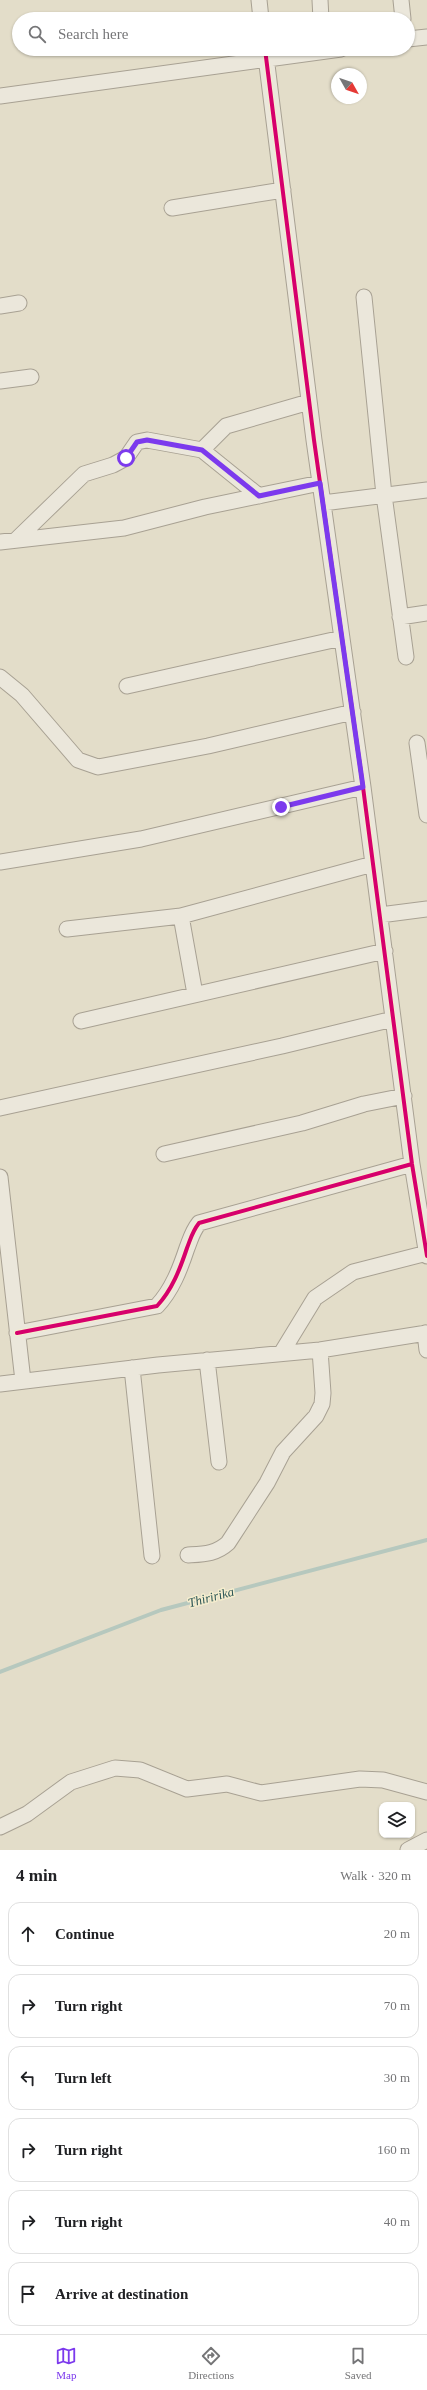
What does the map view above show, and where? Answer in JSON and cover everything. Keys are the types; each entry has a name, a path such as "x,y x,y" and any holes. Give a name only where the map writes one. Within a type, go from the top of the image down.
{"street":[{"path":"259,0 260,12"},
{"path":"320,0 321,12"},
{"path":"401,0 402,12"},
{"path":"415,38 427,37"},
{"path":"0,96 253,56"},
{"path":"266,56 309,402 363,787 412,1164 427,1254 353,1272 315,1298 282,1352"},
{"path":"172,208 283,190"},
{"path":"364,297 384,495 406,657"},
{"path":"0,306 19,303"},
{"path":"0,381 31,377"},
{"path":"202,450 226,426 309,402"},
{"path":"16,540 84,474 113,465 126,458 137,442 147,440 202,450 259,496"},
{"path":"0,542 124,528 320,483"},
{"path":"323,503 427,490"},
{"path":"400,617 427,613"},
{"path":"127,686 342,638"},
{"path":"0,677 22,695 78,760 98,767 208,746 352,712"},
{"path":"417,743 427,814"},
{"path":"0,862 141,839 363,787"},
{"path":"67,929 182,916 373,864"},
{"path":"380,915 427,909"},
{"path":"182,916 195,994"},
{"path":"81,1021 385,951"},
{"path":"0,1108 282,1046 393,1019"},
{"path":"164,1154 302,1123 364,1104 404,1096"},
{"path":"17,1333 157,1306 168,1294 188,1247 190,1234 198,1223 412,1164"},
{"path":"0,1177 23,1381"},
{"path":"0,1384 206,1360 282,1352 320,1350 426,1333 427,1350"},
{"path":"188,1556 216,1552 228,1543 267,1483 283,1452 316,1416 322,1404 323,1393 320,1350"},
{"path":"206,1360 219,1462"},
{"path":"132,1368 152,1556"},
{"path":"0,1827 27,1814 71,1782 115,1768 140,1770 188,1790 226,1784 260,1793 360,1779 383,1780 427,1792"},
{"path":"408,1850 426,1842"}],"waterway":[{"name":"Thiririka","path":"0,1672 161,1610 427,1540"}],"cycle path":[{"path":"266,56 314,440 363,787 412,1164 427,1256"},
{"path":"17,1333 157,1306 175,1279 192,1235 199,1223 412,1164"}],"route":[{"path":"126,458 137,442 147,440 202,450 259,496 320,483 363,787 281,807"}]}
